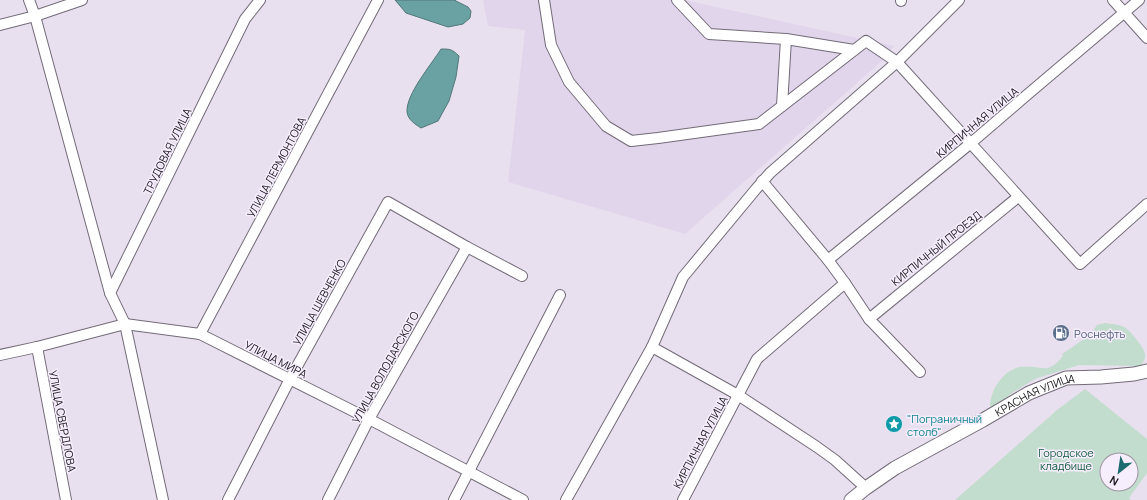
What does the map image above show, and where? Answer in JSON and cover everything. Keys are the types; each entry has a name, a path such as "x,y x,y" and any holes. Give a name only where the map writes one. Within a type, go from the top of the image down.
{"main road":[{"name":"КРАСНАЯ УЛИЦА","path":"851,500 894,468 983,420 1029,393 1066,378 1134,374 1147,370"}],"street":[{"path":"29,0 35,16 110,293 125,324 163,500"},
{"path":"0,25 35,16 82,0"},
{"name":"ТРУДОВАЯ УЛИЦА","path":"110,293 245,19 260,0"},
{"name":"УЛИЦА ЛЕРМОНТОВА","path":"200,334 378,0"},
{"path":"544,0 551,45 569,82 606,126 631,141 759,124 866,41 897,62 1080,264 1147,204"},
{"path":"677,0 708,34 786,39 854,50"},
{"path":"566,500 652,348 683,277 762,181 897,62 959,0"},
{"path":"1113,0 1147,38"},
{"name":"КИРПИЧНАЯ УЛИЦА","path":"828,260 971,143 1139,0"},
{"path":"782,106 786,39"},
{"path":"762,181 828,260 869,318 920,372"},
{"name":"КИРПИЧНЫЙ ПРОЕЗД","path":"869,318 1018,197"},
{"name":"УЛИЦА ШЕВЧЕНКО","path":"228,500 290,379 388,202 467,247"},
{"path":"467,247 522,276"},
{"name":"УЛИЦА ВОЛОДАРСКОГО","path":"328,500 369,419 467,247"},
{"name":"КИРПИЧНАЯ УЛИЦА","path":"683,500 757,359 845,283"},
{"path":"454,500 560,295"},
{"name":"УЛИЦА МИРА","path":"0,355 125,324 200,334 369,419 523,500"},
{"name":"УЛИЦА СВЕРДЛОВА","path":"37,347 66,500"},
{"path":"652,348 738,395 818,447 866,488"}],"shaded area":[{"path":"395,0 455,0 468,7 471,11 470,18 463,24 448,27 406,13"},
{"path":"483,0 685,0 894,46 882,61 685,234 508,182 525,30 488,26"},
{"path":"441,49 451,50 459,56 456,77 449,101 438,121 421,128 412,122 407,112 410,97"}],"green space":[{"path":"1105,323 1124,327 1136,339 1145,354 1145,358 1141,366 1079,365 1035,379 1012,393 993,408 990,406 994,389 1004,375 1016,368 1021,367 1048,368 1054,365 1063,356 1062,354 1090,335 1097,325"},
{"name":"Городское кладбище","path":"1085,389 1147,439 1147,473 1139,484 1139,452 1099,452 1099,492 1133,492 1129,498 1131,500 955,500 1057,410"}],"place":[{"name":"Роснефть","path":"1061,333"},
{"name":"\"Пограничный столб\"","path":"894,424"}]}
